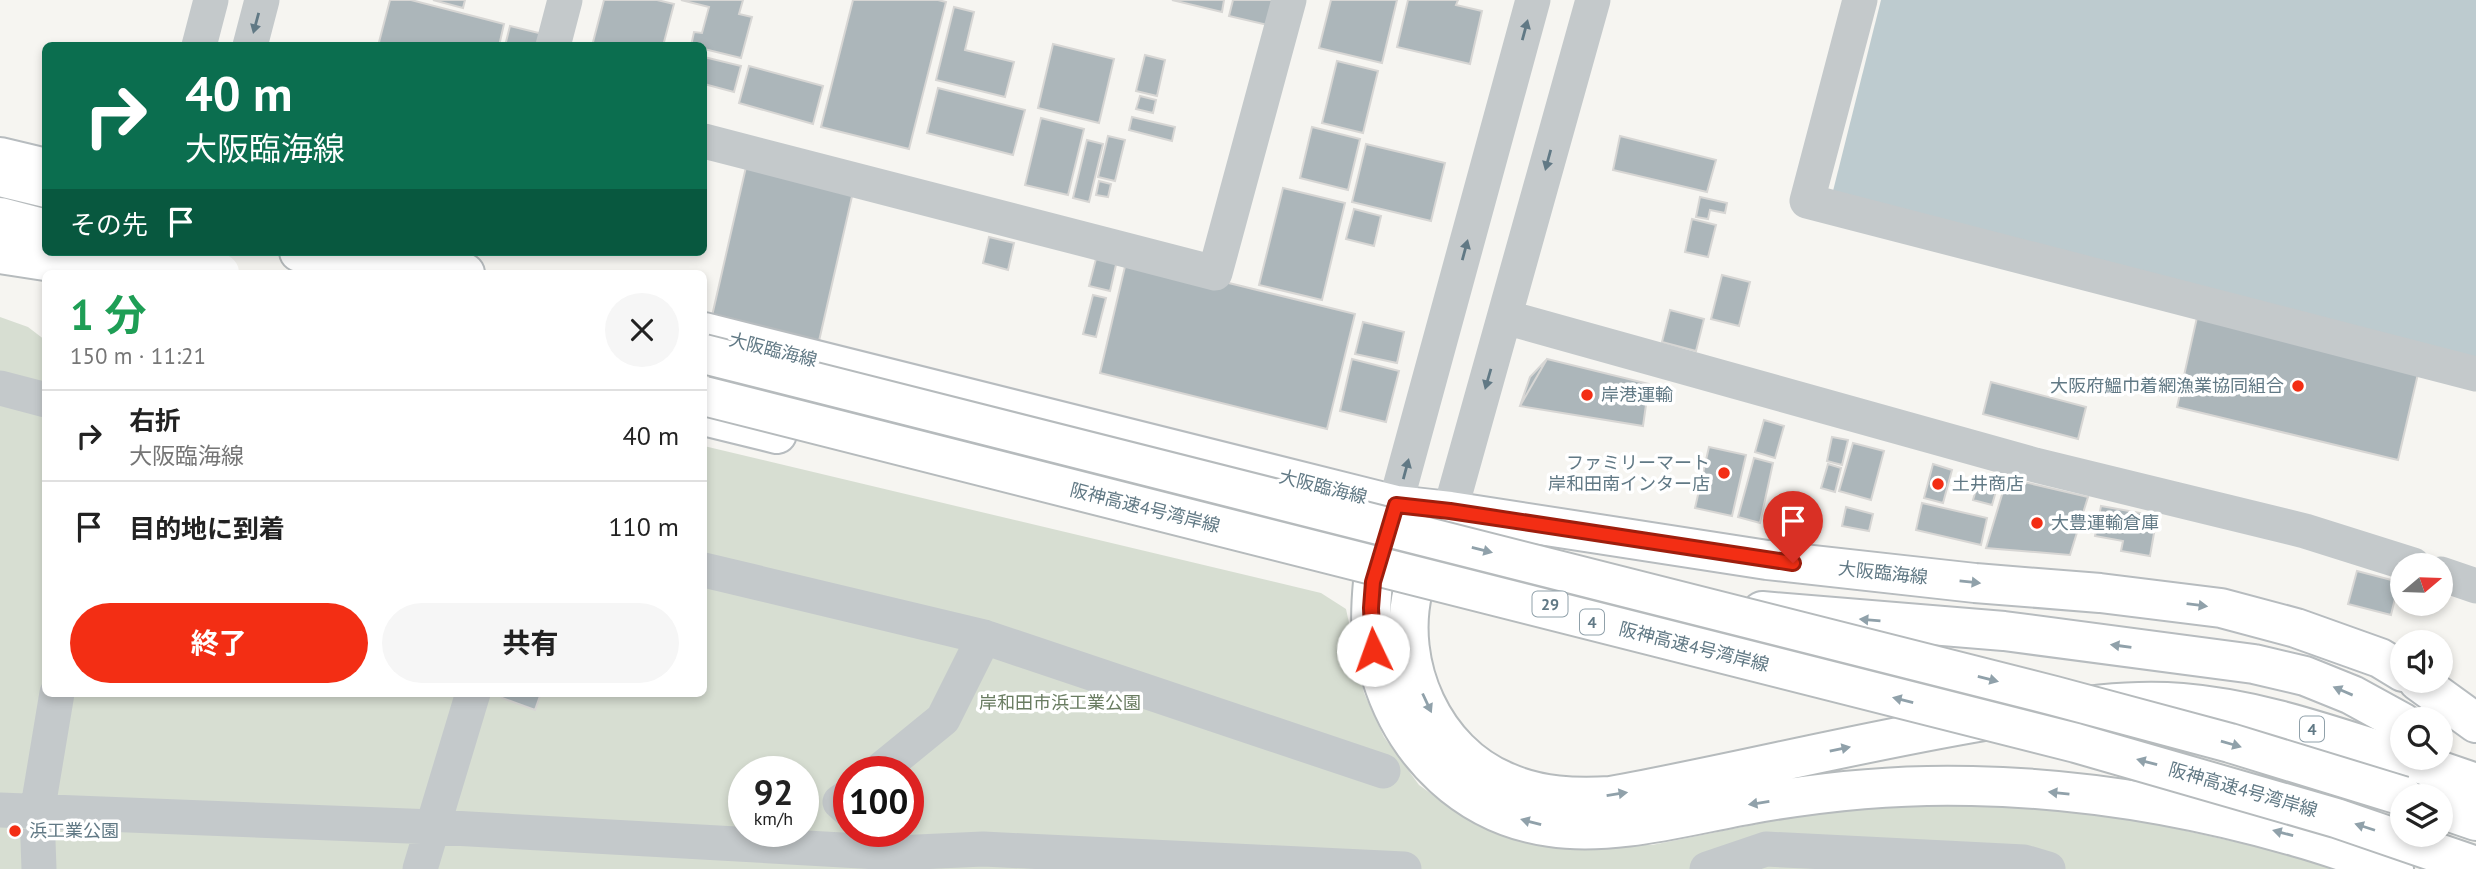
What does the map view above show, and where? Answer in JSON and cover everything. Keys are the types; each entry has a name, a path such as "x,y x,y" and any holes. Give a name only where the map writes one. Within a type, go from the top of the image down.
{"main road":[{"path":"0,157 42,167"},
{"path":"0,177 42,187"},
{"path":"0,218 42,228"},
{"path":"0,241 42,252"},
{"path":"0,254 103,270"},
{"path":"60,256 116,270"},
{"path":"154,256 208,270"},
{"path":"315,256 371,270"},
{"path":"397,256 453,270"},
{"name":"大阪臨海線","path":"707,333 1396,505 1767,560 1975,583 2100,593 2221,608 2296,628 2390,664"},
{"name":"4","path":"707,355 2055,696 2230,744 2390,792"},
{"name":"阪神高速4号湾岸線","path":"707,397 2089,746 2336,818 2476,866"},
{"name":"29","path":"707,417 1413,590 1504,602 1756,611 1976,628 2147,650 2254,664 2305,676 2352,695 2390,716"},
{"path":"1373,582 1373,650 1386,693 1406,734 1434,770 1468,797 1509,816 1550,827 1596,829 1843,790 1911,785 1976,786 2106,797 2228,819 2300,837 2394,869"},
{"name":"4","path":"1413,590 1407,615 1408,644 1415,678 1429,710 1451,741 1476,765 1505,782 1540,793 1577,798 1611,796 1958,726 2055,710 2129,702 2179,702 2220,707 2294,724 2390,754"},
{"path":"2435,693 2476,723"},
{"path":"2453,759 2476,777"},
{"name":"4","path":"2438,770 2476,783"},
{"path":"2453,813 2476,821"}],"street":[{"path":"200,42 211,0"},
{"path":"251,42 262,0"},
{"path":"554,42 565,0"},
{"path":"707,142 1215,273 1289,0"},
{"path":"1373,582 1533,0"},
{"path":"1413,590 1450,511 1593,0"},
{"path":"1559,119 1600,29 1608,0"},
{"path":"1860,0 1807,201 2476,374"},
{"path":"1505,317 2035,465 2305,531 2390,558"},
{"path":"0,387 42,399"},
{"path":"707,571 984,637 1384,771"},
{"path":"2454,578 2476,586"},
{"path":"898,756 943,719 984,637"},
{"path":"39,869 37,813 56,697"},
{"path":"420,869 471,697"},
{"path":"0,810 833,840"},
{"path":"913,847 983,859 1404,869"},
{"path":"1707,869 1766,849 2024,862 2048,869"}],"green space":[{"name":"岸和田市浜工業公園","path":"0,317 28,327 42,338 42,697 707,697 707,447 1321,593 1346,609 1364,693 1384,737 1419,785 1462,816 1532,844 1652,845 1797,816 1892,803 2032,807 2142,821 2280,852 2338,869 0,869"}],"shaded area":[{"path":"1881,0 2476,0 2476,359 1832,195"}],"building":[{"path":"390,0 411,0 504,24 500,42 379,42"},
{"path":"433,0 465,0 463,8"},
{"path":"604,0 657,0 674,4 664,42 593,42"},
{"path":"681,0 743,0 739,14 752,17 741,58 707,50 707,42 692,42 694,32 702,33 709,7"},
{"path":"853,0 946,2 909,149 821,127"},
{"path":"1172,0 1224,0 1222,12"},
{"path":"1233,0 1278,0 1272,26 1229,16"},
{"path":"1331,0 1397,0 1382,63 1319,48"},
{"path":"1408,0 1458,0 1456,5 1482,11 1470,64 1397,47"},
{"path":"954,7 974,12 965,50 1014,62 1005,97 936,80"},
{"path":"510,26 543,34 541,42 506,42"},
{"path":"1053,44 1114,59 1099,123 1038,108"},
{"path":"1145,55 1165,60 1157,96 1136,91"},
{"path":"707,58 741,66 734,92 707,85"},
{"path":"1337,61 1378,71 1363,133 1322,123"},
{"path":"749,66 823,86 813,124 739,103"},
{"path":"938,88 1025,110 1013,155 927,133"},
{"path":"1140,96 1156,100 1153,113 1136,109"},
{"path":"1132,117 1175,127 1172,141 1129,130"},
{"path":"1041,118 1084,129 1068,195 1025,185"},
{"path":"1312,127 1360,139 1348,190 1300,178"},
{"path":"1108,136 1125,140 1115,181 1098,177"},
{"path":"1620,136 1716,160 1707,192 1613,170"},
{"path":"1087,140 1103,144 1089,202 1073,198"},
{"path":"1366,144 1445,163 1431,221 1352,202"},
{"path":"746,167 853,192 819,341 712,316"},
{"path":"1099,181 1111,184 1108,197 1096,195"},
{"path":"1283,188 1345,203 1322,300 1259,285"},
{"path":"1700,197 1727,203 1725,213 1710,210 1708,219 1696,217"},
{"path":"1354,209 1381,216 1374,246 1346,239"},
{"path":"1692,219 1716,225 1708,257 1685,252"},
{"path":"989,237 1014,243 1008,270 983,263"},
{"path":"1098,251 1118,256 1110,291 1089,286"},
{"path":"1127,258 1355,314 1327,429 1100,373"},
{"path":"1722,275 1750,282 1739,326 1711,319"},
{"path":"1093,295 1106,298 1096,337 1083,334"},
{"path":"1670,310 1704,319 1696,351 1662,342"},
{"name":"大阪府鰮巾着網漁業協同組合","path":"2198,313 2420,365 2398,460 2177,407"},
{"path":"1363,322 1404,332 1397,363 1355,354"},
{"path":"1352,359 1399,371 1386,422 1340,411"},
{"name":"岸港運輸","path":"1547,359 1649,384 1643,426 1520,406 1530,377"},
{"name":"岸港運輸","path":"1547,359 1649,384 1643,426 1520,406"},
{"path":"1991,382 2086,407 2078,439 1983,414"},
{"path":"1764,420 1784,426 1775,458 1755,452"},
{"path":"1832,437 1848,440 1842,465 1827,461"},
{"path":"1853,443 1884,451 1871,500 1839,491"},
{"path":"1709,447 1746,455 1732,516 1695,508"},
{"path":"1754,458 1773,463 1760,523 1738,517"},
{"path":"1828,464 1841,468 1835,492 1821,488"},
{"name":"土井商店","path":"1933,464 1952,470 1943,503 1924,498"},
{"name":"大豊運輸倉庫","path":"2007,478 2088,497 2070,555 1986,548"},
{"path":"1979,479 1998,484 1992,505 1973,500"},
{"path":"1922,503 1987,518 1981,545 1916,530"},
{"path":"2101,506 2157,516 2150,556 2121,551 2123,541 2095,536"},
{"path":"1846,507 1873,514 1869,531 1842,526"},
{"path":"2357,571 2390,580 2390,615 2348,604"},
{"path":"502,697 540,697 535,710"}],"place":[{"name":"大阪府鰮巾着網漁業協同組合","path":"2298,386"},
{"name":"岸港運輸","path":"1587,395"},
{"name":"ファミリーマート 岸和田南インター店","path":"1724,473"},
{"name":"土井商店","path":"1938,484"},
{"name":"大豊運輸倉庫","path":"2037,523"},
{"name":"浜工業公園","path":"15,831"}],"route":[{"path":"1373,650 1373,582 1396,505 1793,563"}]}
